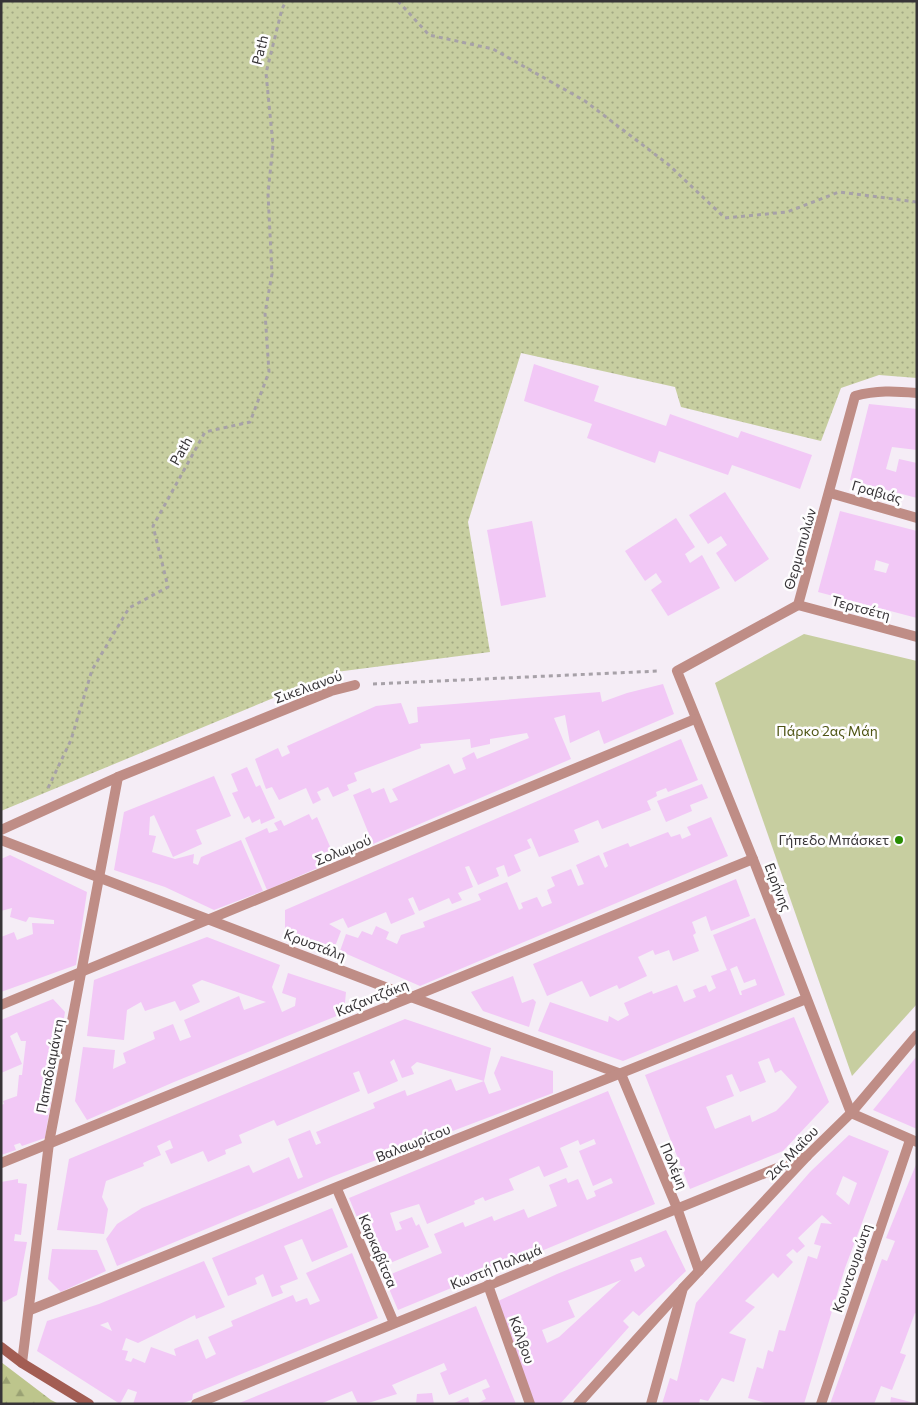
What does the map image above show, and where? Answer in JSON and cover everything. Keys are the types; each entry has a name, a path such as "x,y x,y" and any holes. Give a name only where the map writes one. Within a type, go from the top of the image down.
{"main road":[{"path":"1,1347 22,1363 89,1404"}],"street":[{"name":"Θερμοπυλών","path":"677,671 798,605 855,396 868,392 885,391 917,393"},
{"name":"Γραβιάς","path":"830,493 917,518"},
{"name":"Τερτσέτη","path":"798,605 917,637"},
{"name":"Ειρήνης","path":"677,671 753,859 851,1113"},
{"name":"Σικελιανού","path":"1,830 118,777 331,691 355,685"},
{"name":"Σολωμού","path":"1,1005 696,719"},
{"name":"Παπαδιαμάντη","path":"22,1363 49,1143 118,777"},
{"name":"Κρυστάλη","path":"1,840 411,997 621,1074"},
{"name":"Καζαντζάκη","path":"1,1163 753,859"},
{"name":"Βαλαωρίτου","path":"30,1310 806,999"},
{"name":"2ας Μαΐου","path":"578,1404 683,1288 807,1156 851,1113 917,1035"},
{"name":"Πολέμη","path":"621,1074 677,1208 699,1271"},
{"path":"851,1113 913,1141"},
{"name":"Κουντουριώτη","path":"821,1404 913,1141"},
{"name":"Κωστή Παλαμά","path":"196,1404 807,1156"},
{"name":"Καρκαβίτσα","path":"337,1188 394,1323"},
{"name":"Κάλβου","path":"488,1285 530,1404"},
{"name":"2ας Μαΐου","path":"652,1404 683,1288"}],"path":[{"name":"Path","path":"35,815 71,740 92,670 129,608 168,587 153,526 205,432 250,422 269,372 265,313 272,274 268,193 273,145 266,73 282,9 286,1"},
{"path":"398,1 429,34 493,49 585,101 669,165 725,218 786,212 839,192 917,202"},
{"name":"Σικελιανού","path":"355,685 677,671"}],"green space":[{"path":"1,1 917,1 917,378 879,375 841,388 821,441 681,407 675,387 521,353 468,522 490,652 336,672 1,811"},
{"name":"Πάρκο 2ας Μάη","path":"804,634 917,661 917,1004 852,1076 715,683"},
{"path":"1,1362 51,1400 59,1404 1,1404"}],"building":[{"path":"534,364 599,386 594,401 666,426 670,414 738,438 741,431 812,455 800,489 732,465 728,475 659,451 655,463 587,438 592,424 524,401"},
{"path":"869,404 917,409 917,450 892,447 886,469 896,472 899,459 917,463 917,498 850,480"},
{"path":"725,492 769,559 735,582 716,553 727,545 721,536 708,544 689,515"},
{"path":"840,511 917,531 917,618 818,592","holes":["876,560 889,564 886,573 874,570"]},
{"path":"676,518 695,547 685,554 690,563 702,555 720,588 668,616 651,590 662,582 656,573 645,581 625,551"},
{"path":"532,521 546,597 501,606 487,530"},
{"path":"663,684 674,714 604,744 599,730 570,743 565,715 554,718 571,759 373,844 353,795 370,788 372,793 384,788 390,803 398,800 392,789 449,764 454,774 466,769 462,758 474,752 477,759 529,738 527,733 490,739 490,744 471,748 470,739 420,744 421,748 354,773 357,781 347,785 349,790 333,797 328,787 317,792 321,800 313,804 306,788 279,800 272,787 266,789 255,759 278,748 282,757 290,753 287,746 376,706 401,703 409,724 418,722 417,707 600,692 602,702 627,693"},
{"path":"681,739 698,780 668,792 666,788 656,792 657,796 647,801 651,810 602,829 598,820 574,830 579,842 539,857 531,838 527,840 531,848 514,855 521,871 508,877 504,865 496,868 499,876 478,885 469,866 465,867 473,887 458,893 462,900 452,904 449,898 419,911 413,897 408,899 415,914 391,924 386,912 348,928 343,918 329,924 341,931 334,949 285,932 285,910"},
{"path":"247,767 256,787 260,785 275,818 261,824 260,819 252,823 249,816 244,819 232,793 238,791 231,774"},
{"path":"214,776 231,816 196,830 202,844 173,857 154,815 150,817 149,835 156,836 152,852 175,859 194,854 193,863 198,865 201,857 241,840 263,891 214,910 165,887 114,870 124,812"},
{"path":"702,784 708,798 690,805 692,811 666,822 657,801"},
{"path":"309,814 312,820 317,817 336,860 267,890 245,838 267,828 269,833 278,830 274,823 281,820 284,826"},
{"path":"711,817 728,856 420,986 340,951 346,934 358,938 362,931 372,935 376,926 389,932 386,939 397,944 401,935 425,927 423,922 481,900 478,894 507,882 519,910 523,908 521,903 537,897 542,907 552,903 547,890 555,886 551,877 571,869 578,886 584,884 576,865 599,855 605,868 608,866 603,853 628,843 630,847 668,832 671,837 680,834 682,839 691,835 687,827"},
{"path":"10,855 87,892 76,965 1,992 1,937 14,932 17,940 33,934 32,923 54,924 54,920 29,917 26,922 10,917 12,908 1,911 1,859"},
{"path":"736,879 750,916 711,931 706,916 692,922 696,933 693,935 699,951 673,961 669,950 655,955 653,950 638,957 647,976 619,989 617,985 590,997 582,981 547,996 533,964"},
{"path":"755,918 785,995 623,1061 538,1031 550,1002 608,1022 609,1016 618,1021 629,1015 624,1003 652,991 653,994 677,985 684,1002 696,997 693,990 706,985 709,992 716,988 711,976 727,970 713,935","holes":["737,966 744,983 755,979 757,985 741,991 742,995 740,995 730,969"]},
{"path":"207,937 280,965 272,987 282,1012 295,1006 296,998 282,993 288,973 346,992 344,1013 174,1082 87,1120 75,1101 83,1047 115,1050 113,1069 126,1063 123,1053 155,1039 153,1032 173,1024 180,1041 191,1037 184,1020 239,996 244,1010 266,1002 202,980 192,985 200,1002 180,1011 175,1001 145,1011 141,1002 127,1010 124,1040 87,1036 94,980"},
{"path":"513,976 522,1003 533,999 536,1002 529,1027 483,1011 471,992"},
{"path":"53,999 65,1012 45,1138 22,1146 20,1143 14,1145 16,1150 1,1155 1,1105 4,1104 3,1101 17,1096 19,1075 22,1075 26,1041 21,1041 17,1032 10,1036 22,1064 1,1073 1,1020"},
{"path":"794,1017 829,1102 783,1151 690,1189 645,1075","holes":["769,1058 775,1073 781,1070 797,1087 776,1111 752,1122 750,1115 715,1129 706,1107 734,1096 726,1076 732,1074 740,1092 766,1082 758,1062"]},
{"path":"405,1019 491,1048 484,1081 417,1062 411,1067 414,1074 402,1078 394,1059 390,1062 398,1081 368,1094 359,1071 353,1073 360,1091 277,1126 274,1120 239,1135 242,1143 225,1150 226,1154 208,1162 203,1151 171,1164 165,1151 173,1148 170,1140 157,1146 161,1155 143,1163 144,1166 106,1181 102,1197 108,1209 104,1234 57,1230 69,1159"},
{"path":"501,1056 553,1071 553,1093 334,1176 117,1266 106,1239 117,1224 142,1208 249,1165 253,1173 289,1157 298,1179 303,1177 288,1139 310,1130 316,1145 321,1143 316,1132 375,1108 373,1103 405,1090 407,1096 451,1079 456,1091 484,1081 489,1094 501,1090 494,1073"},
{"path":"917,1056 917,1129 873,1110"},
{"path":"608,1091 655,1204 398,1310 384,1277 442,1253 434,1234 463,1222 465,1227 492,1216 494,1221 524,1209 528,1218 557,1206 549,1185 566,1178 568,1183 578,1179 587,1200 596,1196 594,1191 613,1183 611,1178 593,1186 579,1151 596,1144 594,1139 580,1145 578,1140 560,1148 568,1167 544,1177 539,1166 509,1179 514,1190 485,1201 483,1197 474,1201 475,1204 427,1224 419,1204 390,1213 396,1231 402,1229 399,1222 412,1217 416,1226 419,1224 429,1247 378,1268 349,1198"},
{"path":"849,1135 889,1151 845,1268 804,1404 769,1404 748,1398 757,1367 763,1369 768,1350 773,1352 779,1330 785,1331 808,1256 817,1259 821,1246 814,1244 821,1223 832,1224 822,1215 798,1238 805,1246 797,1253 793,1249 786,1255 793,1262 778,1278 773,1273 745,1301 755,1307 729,1333 746,1339 734,1382 722,1378 708,1401 700,1399 699,1404 662,1404 670,1378 677,1381 696,1303 810,1172","holes":["843,1176 857,1183 849,1205 836,1194"]},
{"path":"917,1162 917,1314 915,1313 900,1353 906,1355 892,1390 881,1386 874,1404 830,1404 882,1259 887,1261 895,1241 886,1238"},
{"path":"18,1179 18,1183 27,1184 21,1235 15,1234 14,1241 27,1242 17,1295 4,1302 1,1300 1,1182"},
{"path":"332,1208 348,1247 312,1262 302,1239 284,1246 298,1279 280,1286 283,1293 272,1297 263,1274 255,1278 257,1284 228,1296 212,1258"},
{"path":"666,1230 686,1271 639,1316 633,1311 623,1321 629,1327 560,1404 535,1404 496,1302 557,1274","holes":["641,1257 645,1266 635,1272 630,1260","621,1280 559,1337 547,1343 542,1330 575,1317 568,1301"]},
{"path":"52,1249 97,1250 106,1271 61,1292 48,1279"},
{"path":"352,1253 378,1318 193,1394 192,1400 180,1404 133,1404 137,1392 128,1389 120,1404 37,1351 47,1321 99,1304 204,1261 225,1307 196,1319 195,1315 138,1343 126,1338 122,1350 128,1351 125,1360 131,1362 133,1358 145,1363 151,1347 176,1356 174,1349 198,1339 206,1359 216,1354 208,1337 233,1326 231,1321 293,1295 296,1302 307,1298 310,1305 320,1301 306,1273","holes":["108,1322 112,1331 100,1325"]},
{"path":"476,1306 516,1404 476,1404 486,1399 482,1390 490,1387 486,1379 449,1395 440,1373 447,1370 444,1363 392,1385 397,1394 365,1404 358,1404 352,1391 320,1404 237,1404"},
{"path":"432,1393 434,1404 416,1404 417,1394"},
{"path":"468,1397 470,1404 452,1404"},
{"path":"891,1397 915,1403 915,1404 890,1404"}],"place":[{"name":"Γήπεδο Μπάσκετ","path":"899,840"}]}
